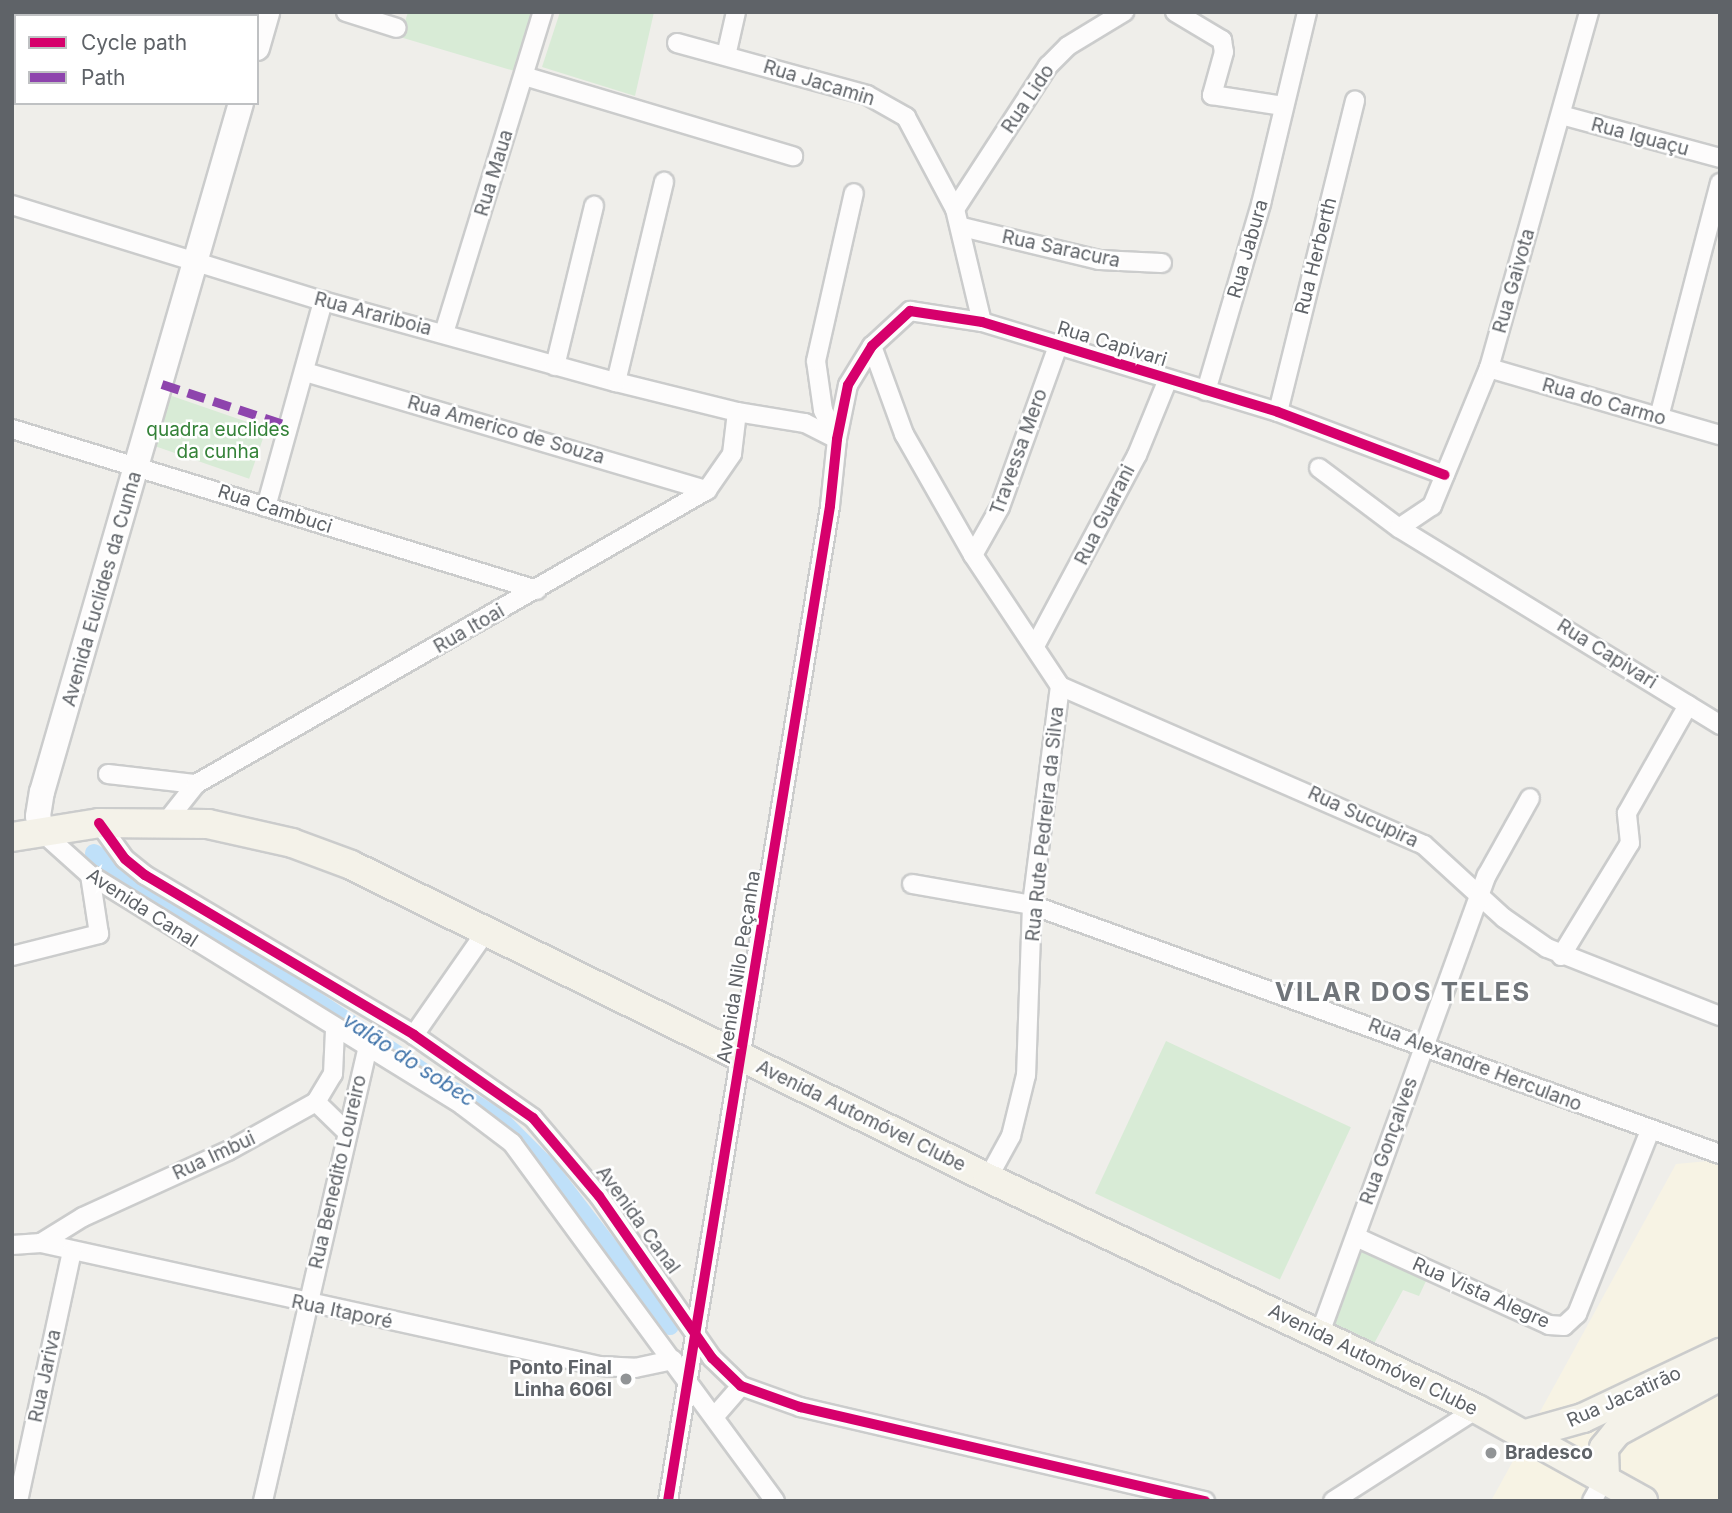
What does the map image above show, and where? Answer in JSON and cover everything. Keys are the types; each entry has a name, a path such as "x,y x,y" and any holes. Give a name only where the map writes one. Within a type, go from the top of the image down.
{"main road":[{"path":"259,39 265,13"},
{"name":"Avenida Euclides da Cunha","path":"48,821 138,465 240,105"},
{"name":"Avenida Automóvel Clube","path":"12,837 48,821 208,824 292,843 351,865 988,1178 1477,1409 1526,1434 1598,1489 1643,1501"},
{"name":"Rua Jacatirão","path":"1598,1489 1604,1448 1614,1417 1720,1353"},
{"name":"Rua Jacatirão","path":"1526,1434 1614,1417 1720,1376"}],"street":[{"path":"346,12 397,27"},
{"name":"Rua Maua","path":"444,333 543,12"},
{"path":"726,56 736,12"},
{"name":"Rua Lido","path":"955,209 1048,66 1068,46 1124,12"},
{"path":"1175,12 1222,40 1224,52 1212,95 1283,106"},
{"name":"Rua Jabura","path":"1206,391 1261,204 1307,12"},
{"name":"Rua Gaivota","path":"1399,528 1432,506 1489,368 1589,12"},
{"name":"Rua Jacamin","path":"677,44 892,106 920,137 955,209 982,322"},
{"path":"524,76 793,156"},
{"name":"Rua Herberth","path":"1278,412 1355,100"},
{"name":"Rua Iguaçu","path":"1560,115 1720,159"},
{"path":"616,382 664,182"},
{"path":"1659,417 1720,183"},
{"path":"837,439 822,410 816,361 854,193"},
{"path":"555,366 594,206"},
{"name":"Rua Arariboia","path":"13,209 195,260 323,301 555,366 737,412 805,423 837,439"},
{"name":"Rua Saracura","path":"961,227 1099,260 1162,263"},
{"path":"266,507 323,301"},
{"name":"Rua Capivari","path":"837,439 848,385 872,346 909,311 982,322 1278,412 1445,475"},
{"name":"Rua Rute Pedreira da Silva","path":"872,346 904,434 973,555 1060,686 1032,905 1021,1105 988,1178"},
{"name":"Travessa Mero","path":"973,555 1000,507 1058,346"},
{"name":"Rua do Carmo","path":"1489,368 1720,435"},
{"name":"Rua Americo de Souza","path":"304,372 707,489"},
{"name":"Rua Guarani","path":"1035,646 1137,454 1168,379"},
{"name":"Rua Itoai","path":"166,822 196,785 537,590 707,489 732,454 737,412"},
{"name":"Rua Cambuci","path":"12,429 138,465 537,590"},
{"name":"Avenida Nilo Peçanha","path":"668,1501 682,1369 694,1334 742,1059 830,506 837,439"},
{"name":"Rua Capivari","path":"1319,468 1399,528 1720,725"},
{"name":"Rua Sucupira","path":"1060,686 1424,845 1520,931 1561,956 1720,1016"},
{"path":"1561,956 1630,843 1626,813 1688,705"},
{"path":"108,774 196,785"},
{"name":"Rua Gonçalves","path":"1320,1333 1492,865 1530,798"},
{"name":"Avenida Canal","path":"48,821 90,876 335,1030 365,1058 462,1105 512,1143 717,1414 775,1501"},
{"name":"Avenida Canal","path":"99,823 125,859 145,875 414,1035 508,1098 557,1141 737,1390 1205,1501"},
{"path":"12,956 99,934 90,876"},
{"name":"Rua Alexandre Herculano","path":"912,884 1032,905 1424,1045 1650,1131 1720,1154"},
{"path":"414,1035 485,933"},
{"name":"Rua Imbui","path":"41,1243 83,1217 228,1151 316,1102 333,1074 335,1030"},
{"path":"333,1074 365,1058"},
{"name":"Rua Benedito Loureiro","path":"263,1501 365,1058"},
{"path":"316,1102 347,1132"},
{"name":"Rua Vista Alegre","path":"1356,1237 1549,1325 1564,1326 1577,1314 1650,1131"},
{"name":"Rua Itaporé","path":"12,1245 41,1243 307,1305 600,1366 682,1369"},
{"name":"Rua Jariva","path":"18,1501 72,1252"},
{"path":"717,1414 737,1390"},
{"path":"1333,1501 1477,1409"}],"shaded area":[{"path":"1720,1160 1720,1501 1491,1501 1676,1164"}],"green space":[{"path":"408,12 536,12 518,72 400,37"},
{"path":"560,12 654,12 635,96 542,67"},
{"name":"quadra euclides da cunha","path":"169,395 266,429 249,479 152,445"},
{"path":"1166,1041 1351,1127 1280,1279 1095,1193"},
{"path":"1359,1245 1426,1281 1419,1296 1403,1290 1370,1351 1332,1330 1328,1316"}],"waterway":[{"name":"valão do sobec","path":"94,853 422,1071"},
{"name":"valão do sobec","path":"454,1091 500,1119 549,1168 670,1326"}],"marked path":[{"path":"162,384 290,426"}],"cycle path":[{"path":"668,1501 830,506 837,439 848,385 872,346 910,311 982,322 1278,412 1445,475"},
{"path":"99,823 125,859 145,875 414,1035 533,1118 599,1196 712,1358 741,1386 800,1407 1205,1501"}],"place":[{"name":"Ponto Final Linha 606I","path":"626,1379"},
{"name":"Bradesco","path":"1491,1453"}],"district":[{"name":"VILAR DOS TELES","path":"1403,992"}]}
